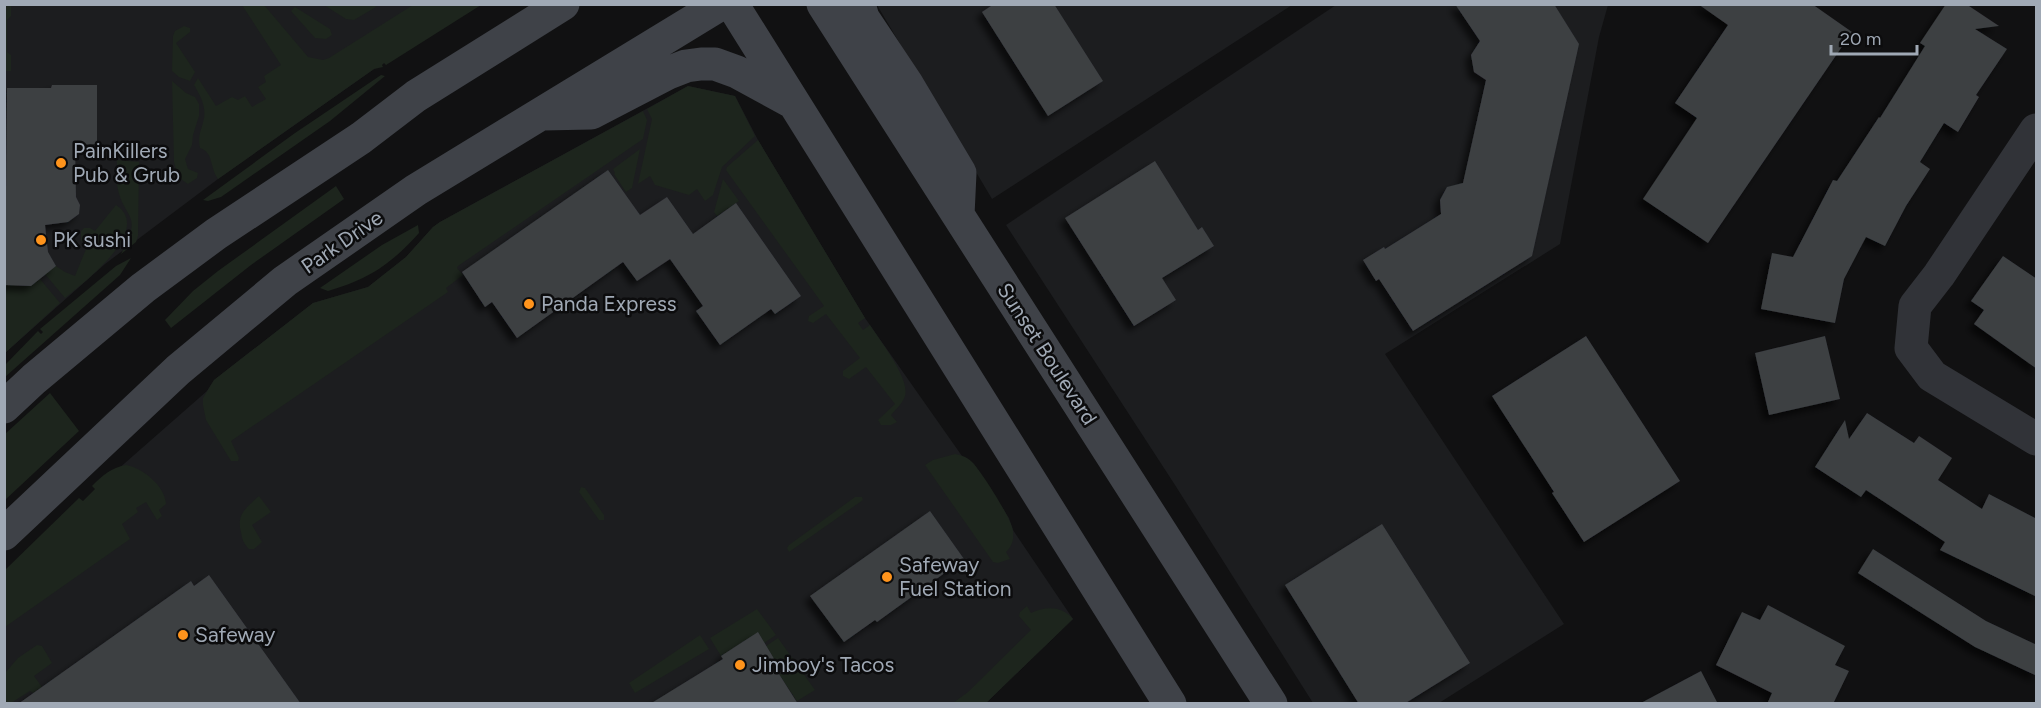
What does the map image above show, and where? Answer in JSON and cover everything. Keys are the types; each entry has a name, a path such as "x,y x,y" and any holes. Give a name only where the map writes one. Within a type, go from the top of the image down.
{"main road":[{"path":"416,96 432,64 522,4"},
{"path":"4,407 143,288 216,234 361,138 416,96 563,4"},
{"name":"Park Drive","path":"4,534 178,370 285,281 416,190 721,4"},
{"path":"732,4 1170,704"},
{"name":"Sunset Boulevard","path":"823,4 1271,704"},
{"path":"859,4 862,18 907,84 960,173 958,215"},
{"path":"542,114 591,113 668,73 701,64 715,64 737,72 794,103"}],"street":[{"path":"2037,130 1939,275 1915,306 1911,348 1932,376 2037,439"}],"shaded area":[{"path":"4,5 11,5 11,16 7,20 7,52 11,55 11,71 5,71"},
{"path":"5,5 478,5 374,69 218,179 105,264 5,353"},
{"path":"242,5 264,5 308,57 323,60 413,5 481,5 386,65 384,63 383,67 374,69 218,179 207,153 200,148 199,136 204,109 194,85 198,78 216,106 232,97 238,100 245,96 252,107 266,99 258,87 266,82 264,76 281,65"},
{"path":"324,5 375,5 376,7 354,20 346,19"},
{"path":"877,5 1292,5 992,199"},
{"path":"1336,5 1608,5 1599,37 1560,244 1385,354 1564,624 1439,703 1313,703 1006,225"},
{"path":"295,7 330,29 332,35 326,39 315,38 291,11"},
{"path":"184,26 190,28 190,32 176,43 195,72 190,81 179,77 172,71 173,36 175,31"},
{"path":"381,75 385,76 330,121 221,197 208,201 203,200 295,133"},
{"path":"172,81 186,93 195,97 199,104 199,116 192,145 185,159 188,169 198,173 197,178 188,184 178,177 174,162"},
{"path":"688,86 735,96 758,140 865,318 962,456 974,464 1009,518 1013,530 1073,619 986,703 5,704 4,585 109,477 207,391 214,380 313,303 368,287 406,257 440,222"},
{"path":"688,86 735,96 755,136 722,167 713,195 705,201 697,189 689,195 655,185 650,176 638,184 652,119 647,109"},
{"path":"643,111 647,120 643,139 458,266 457,268 463,275 446,288 448,292 231,441 239,458 238,461 231,461 206,420 203,398 214,380 313,303 368,287 406,257 440,222"},
{"path":"758,140 865,318 858,323 863,330 870,325 899,370 905,396 891,415 897,422 891,425 881,425 878,420 895,404 866,367 849,379 843,376 843,371 860,358 826,314 813,323 808,321 809,316 824,306 726,170"},
{"path":"640,149 632,188 626,192 613,169"},
{"path":"117,160 139,162 138,236 136,242 121,254 128,240 132,222 120,196"},
{"path":"723,179 739,201 717,216 714,212"},
{"path":"336,186 344,199 251,265 171,328 165,320 193,291"},
{"path":"116,205 125,216 127,228 121,241 99,269 65,298 45,274 56,266 75,276 88,244 81,241 81,231 84,228 90,228 95,231"},
{"path":"418,225 419,233 378,270 328,291 320,288 382,245"},
{"path":"131,258 120,275 5,377 5,365 38,331 41,334 43,332 40,329 116,266"},
{"path":"40,279 60,303 5,353 5,285 31,286"},
{"path":"50,393 79,431 5,500 5,434"},
{"path":"955,454 972,462 996,495 1007,516 1013,534 1012,543 1006,552 1010,559 998,563 993,562 925,465 933,460"},
{"path":"126,465 146,474 162,491 166,504 159,510 162,516 157,520 146,502 136,508 138,512 122,524 130,539 5,627 5,570 79,498 83,501 95,489 92,486 100,478"},
{"path":"581,487 585,488 604,515 604,520 599,520 579,492"},
{"path":"259,496 271,512 252,525 262,542 254,549 249,549 243,540 240,520 244,511"},
{"path":"855,497 862,497 863,500 789,552 787,548 789,545"},
{"path":"1027,606 1031,613 1054,608 1073,619 986,703 953,703 968,692 1031,630 1019,616"},
{"path":"757,609 776,635 764,643 758,633 721,656 710,638"},
{"path":"700,635 709,649 635,693 629,683"},
{"path":"778,638 815,690 797,701 779,674 782,672 766,646"},
{"path":"37,645 42,646 52,663 34,676 42,687 33,693 30,691 11,703 5,703 5,673 18,658"}],"building":[{"path":"994,4 1054,4 1103,81 1048,116 982,12"},
{"path":"1455,4 1554,4 1579,44 1532,256 1413,331 1379,279 1376,281 1363,260 1441,214 1440,200 1447,187 1463,183 1486,80 1474,72 1471,55 1480,41"},
{"path":"1698,4 1812,4 1852,32 1708,243 1643,199 1697,118 1675,103 1728,25"},
{"path":"1946,4 1966,4 1999,26 1975,29 2007,49 1976,95 1979,97 1958,132 1944,123 1920,162 1930,169 1906,206 1885,246 1866,237 1844,279 1835,323 1761,309 1772,253 1793,257 1833,180 1837,181 1880,118 1925,46 1920,43"},
{"path":"52,85 97,85 97,144 75,145 76,197 80,205 79,214 68,222 45,225 48,252 56,266 31,286 5,285 7,88 51,88"},
{"path":"1155,161 1198,230 1202,227 1214,246 1162,278 1176,300 1134,326 1065,218"},
{"path":"608,170 640,215 667,197 693,234 736,203 801,296 775,314 771,309 720,345 696,311 703,306 670,259 637,281 623,262 517,338 492,302 485,307 462,272"},
{"path":"2003,256 2037,279 2037,369 1974,324 1984,310 1971,301"},
{"path":"1586,336 1680,481 1584,542 1492,396"},
{"path":"1825,336 1840,399 1769,415 1755,353"},
{"path":"1867,413 1914,443 1919,436 1952,458 1938,480 1982,509 1989,494 2037,519 2037,597 1940,550 1945,542 1866,490 1861,497 1815,467 1845,420 1849,439"},
{"name":"Safeway Fuel Station","path":"930,511 964,559 877,622 875,620 844,642 810,596"},
{"path":"1382,524 1470,663 1404,704 1359,704 1285,585"},
{"path":"1873,549 1986,621 2037,645 2037,676 1975,647 1858,573"},
{"name":"Safeway","path":"209,575 301,704 18,704 191,581 194,586"},
{"path":"1768,605 1845,646 1835,665 1849,671 1833,704 1767,704 1772,693 1716,665 1742,612 1760,620"},
{"path":"758,632 782,672 779,674 798,704 650,704 723,659 721,656"},
{"path":"1701,671 1718,704 1639,704"}],"place":[{"name":"PainKillers Pub & Grub","path":"61,163"},
{"name":"PK sushi","path":"41,240"},
{"name":"Panda Express","path":"529,304"},
{"name":"Safeway Fuel Station","path":"887,577"},
{"name":"Safeway","path":"183,635"},
{"name":"Jimboy's Tacos","path":"740,665"}]}
